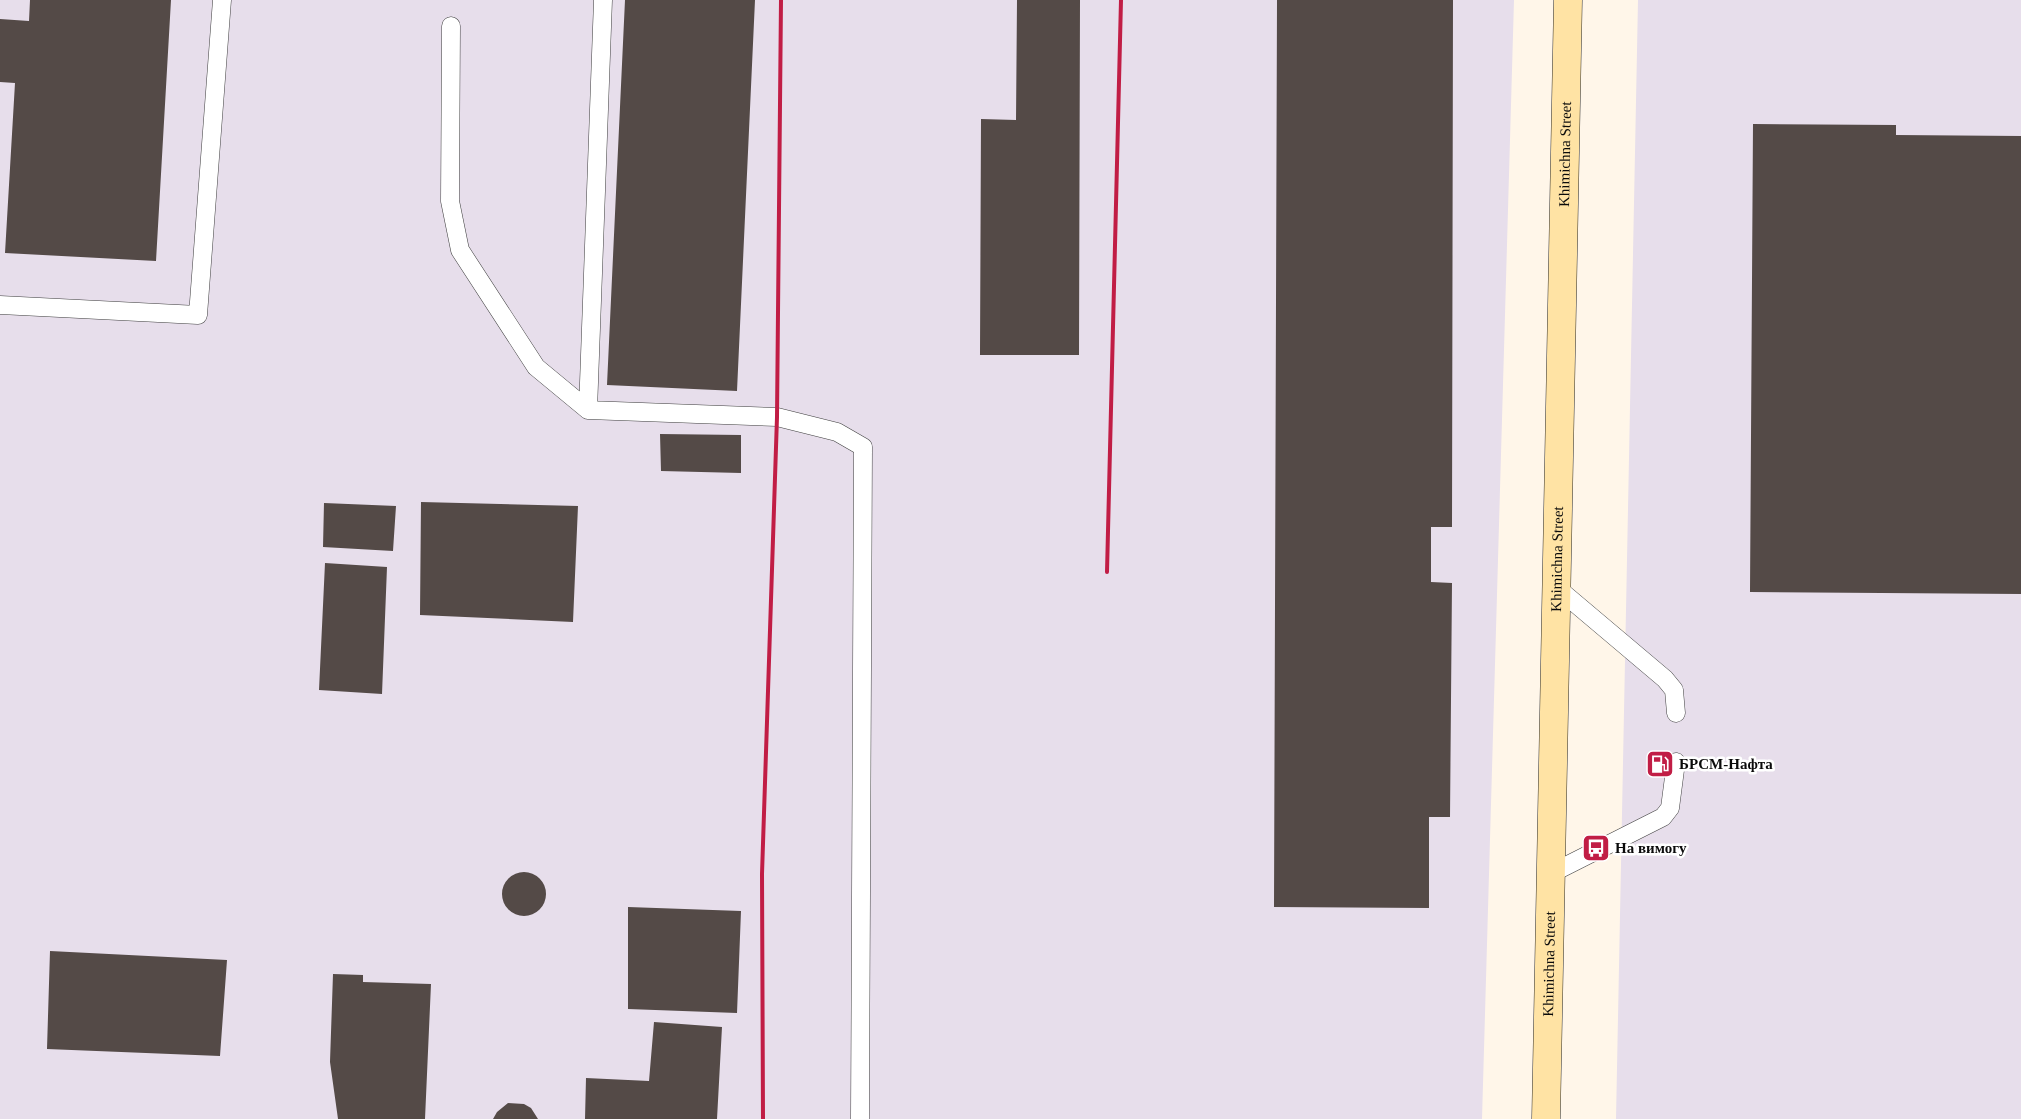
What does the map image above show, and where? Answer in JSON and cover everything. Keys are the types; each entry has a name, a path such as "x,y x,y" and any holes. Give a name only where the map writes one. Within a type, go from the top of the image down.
{"main road":[{"name":"Khimichna Street","path":"1546,1119 1568,0"}],"lane":[{"path":"0,305 198,315 222,0"},
{"path":"588,410 603,0"},
{"path":"451,26 450,201 460,250 536,367 588,410 777,417 837,432 862,447 860,1119"},
{"path":"1556,587 1665,679 1674,690 1676,713"},
{"path":"1550,874 1662,817 1670,808 1676,762"}],"shaded area":[{"path":"0,0 1514,0 1482,1119 0,1119"},
{"path":"1638,0 2021,0 2021,1119 1616,1119"}],"building":[{"path":"30,0 171,0 156,261 5,253 15,83 0,82 0,19 29,21"},
{"path":"625,0 755,0 737,391 607,385"},
{"path":"1017,0 1080,0 1079,355 980,355 981,119 1016,120"},
{"path":"1277,0 1453,0 1452,527 1431,527 1431,582 1452,583 1450,817 1429,817 1429,908 1274,907"},
{"path":"1753,124 1896,125 1896,135 2021,136 2021,594 1750,592"},
{"path":"660,434 741,435 741,473 661,471"},
{"path":"421,502 578,506 573,622 420,615"},
{"path":"324,503 396,506 393,551 323,547"},
{"path":"325,563 387,567 382,694 319,690"},
{"path":"528,872 540,878 545,885 545,903 540,910 533,915 520,916 512,913 505,906 502,890 505,882 512,875"},
{"path":"628,907 741,911 737,1013 628,1009"},
{"path":"50,951 227,960 220,1056 47,1049"},
{"path":"333,974 363,975 363,982 431,984 425,1119 338,1119 330,1062"},
{"path":"654,1022 722,1027 717,1119 585,1119 586,1078 649,1081"},
{"path":"508,1103 524,1104 531,1108 538,1119 493,1119 497,1112"}],"railway":[{"path":"763,1119 762,874 777,417 781,0"},
{"path":"1107,572 1121,0"}],"place":[{"name":"БРСМ-Нафта","path":"1660,764"},
{"name":"На вимогу","path":"1596,848"}]}
